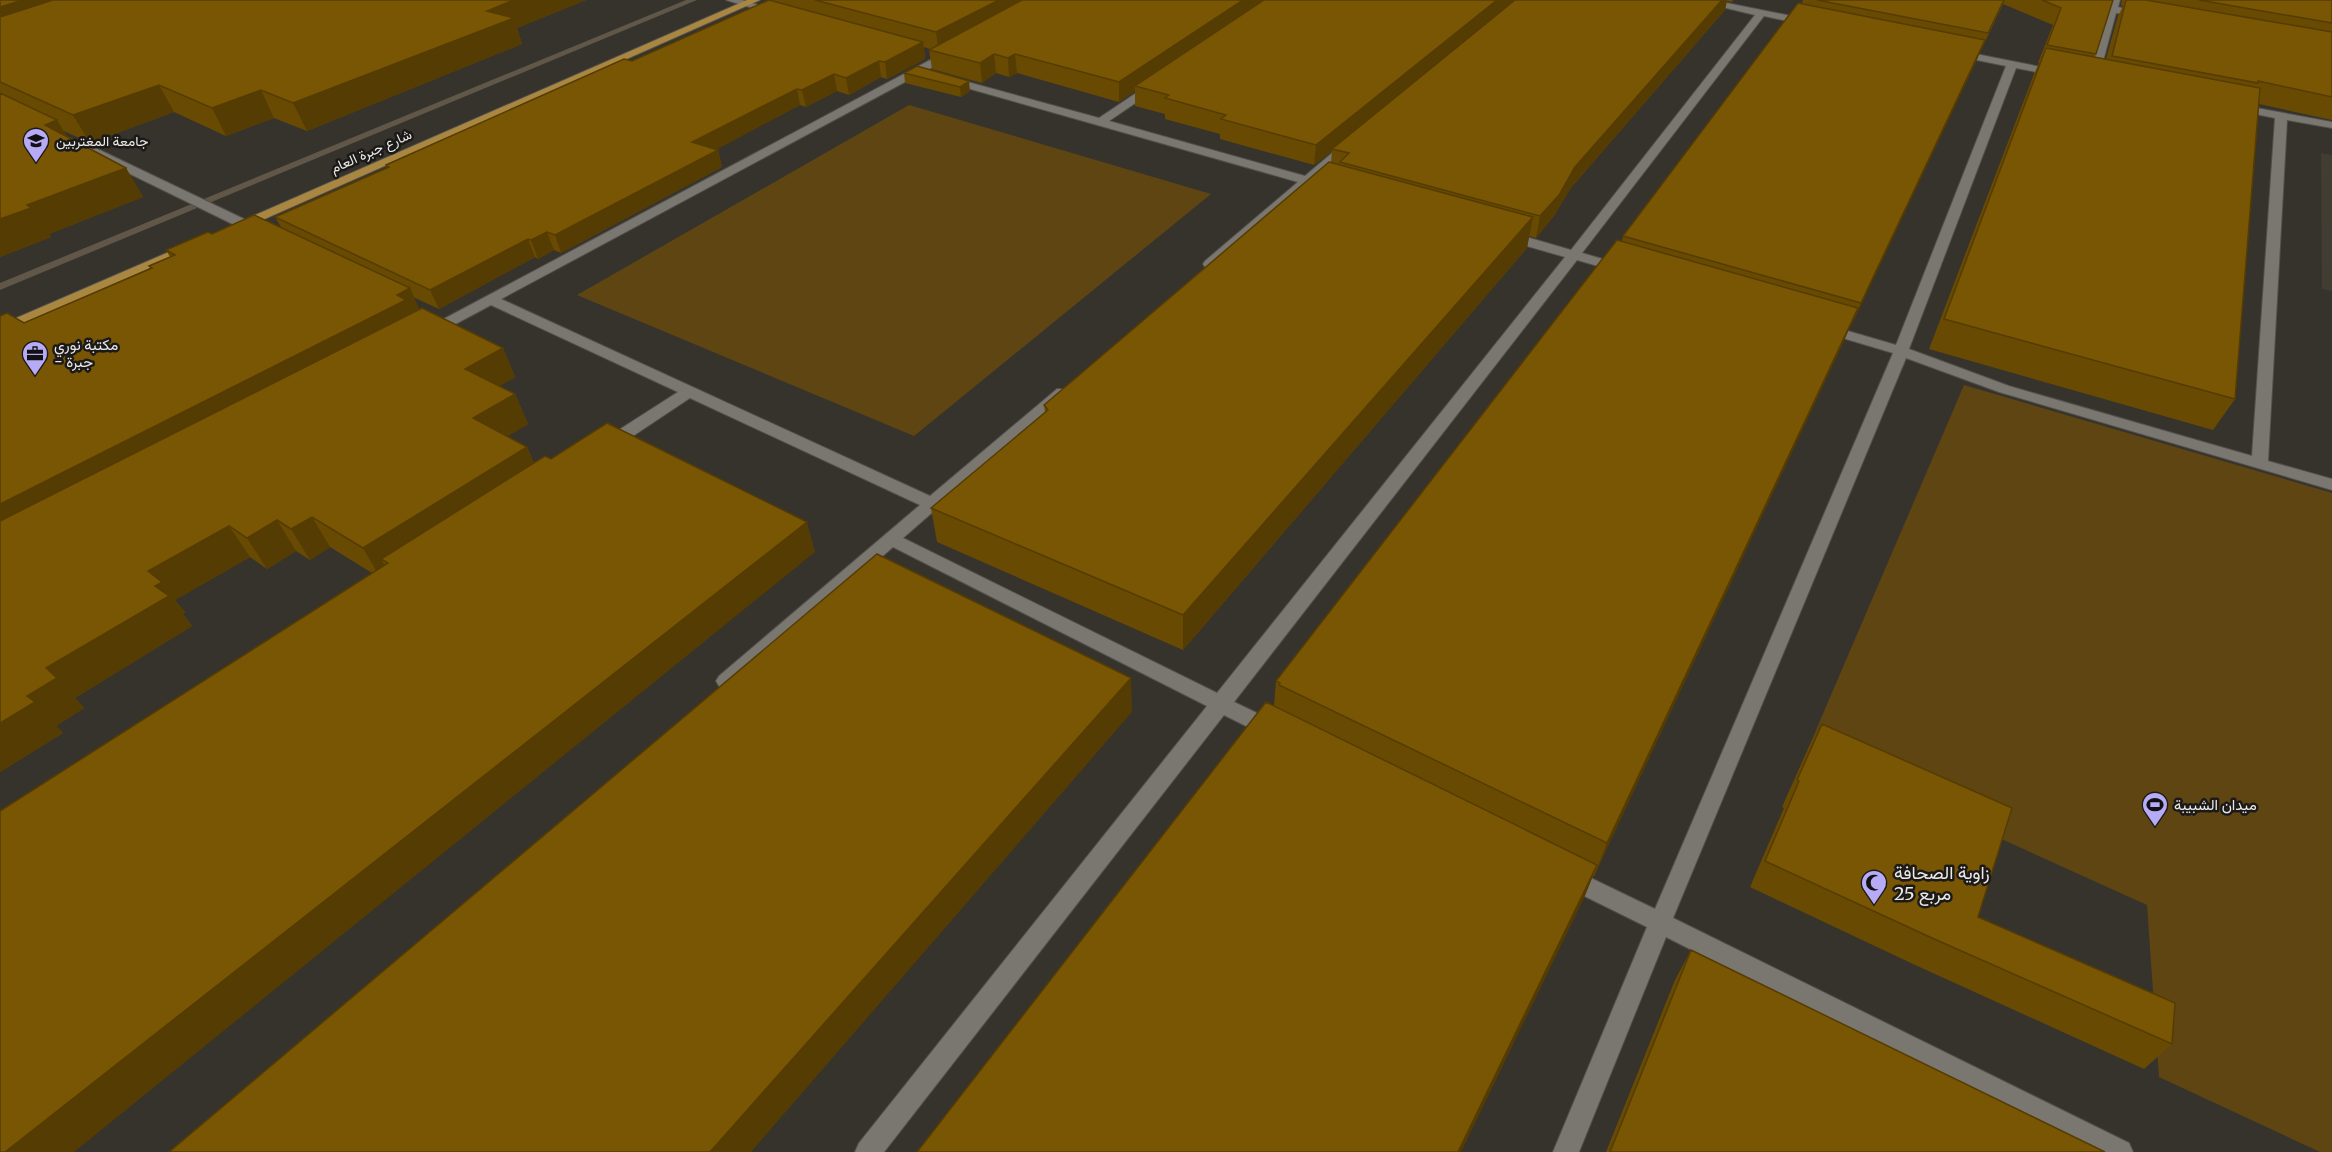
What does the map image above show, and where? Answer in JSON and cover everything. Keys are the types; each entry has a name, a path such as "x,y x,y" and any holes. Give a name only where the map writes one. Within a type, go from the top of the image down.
{"main road":[{"name":"شارع جبرة العام","path":"221,233 750,2"},
{"path":"0,330 199,243"}],"street":[{"path":"731,0 750,2 792,17"},
{"path":"1698,0 1818,25"},
{"path":"2093,80 2114,4 2158,17"},
{"path":"868,1152 1574,255 1761,13"},
{"path":"418,338 918,71 935,56 970,42"},
{"path":"1944,50 2105,82"},
{"path":"1566,1152 1901,351 2012,64"},
{"path":"918,71 1329,187"},
{"path":"1101,122 1167,77"},
{"path":"2223,105 2332,125"},
{"path":"2260,464 2282,116"},
{"path":"1199,273 1361,136"},
{"path":"75,142 273,238"},
{"path":"1485,230 1642,275"},
{"path":"491,300 932,504"},
{"path":"429,312 450,322"},
{"path":"1811,325 1901,351 2004,389 2332,485"},
{"path":"711,694 1074,381"},
{"path":"590,456 690,391"},
{"path":"891,539 1294,740"},
{"path":"1550,868 2120,1152"}],"shaded area":[{"path":"909,105 1211,194 914,436 577,295"},
{"path":"2321,153 2332,155 2332,291 2322,289"},
{"name":"ميدان الشبيبة","path":"1964,385 2332,493 2332,1152 2320,1152 2159,1077 2147,905 1807,751"}],"building":[{"path":"0,0 23,0 0,7"},
{"path":"53,0 514,0 487,11 514,18 293,103 261,90 212,108 159,85 73,115 0,82 0,17"},
{"path":"769,0 923,42 885,62 879,61 846,78 834,74 802,90 797,89 692,142 718,150 555,235 547,232 531,240 528,239 430,290 275,217 624,59 632,61"},
{"path":"815,0 999,0 936,32"},
{"path":"1022,0 1243,0 1119,82 1015,54 1008,58 994,54 980,63 929,50"},
{"path":"1264,0 1497,0 1316,145 1221,119 1226,115 1165,98 1169,95 1135,86"},
{"path":"1515,0 1722,0 1575,167 1559,195 1540,216 1340,162 1349,153 1332,149"},
{"path":"1817,0 2004,0 1988,33"},
{"path":"2042,0 2113,0 2096,54 2047,45 2061,8"},
{"path":"2126,0 2146,0 2332,32 2332,97 2258,81 2258,83 2112,56"},
{"path":"2199,0 2332,0 2332,23"},
{"path":"1798,3 1985,40 1861,303 1623,236"},
{"path":"2046,48 2260,88 2235,399 1944,319"},
{"path":"917,66 969,81 960,87 904,73"},
{"path":"0,93 57,120 45,125 126,168 27,205 31,208 0,219"},
{"path":"1329,162 1533,217 1183,615 931,508 1048,410 1044,405"},
{"path":"254,215 410,288 397,295 406,300 0,504 0,316 7,313 24,323 152,268 149,266 175,255 166,250 208,232 212,234"},
{"path":"1617,240 1858,308 1607,843 1279,685 1280,683 1276,681"},
{"path":"422,308 503,348 465,369 515,394 473,418 527,447 363,548 312,517 291,529 277,520 247,538 229,526 148,571 162,582 155,586 169,596 46,668 57,678 27,696 35,702 0,723 0,521"},
{"path":"607,423 807,522 5,1152 0,1152 0,811 388,563 381,559 545,456 551,459"},
{"path":"877,554 1131,678 710,1152 169,1152"},
{"path":"1266,702 1597,865 1458,1152 917,1152"},
{"path":"1822,724 2012,808 1978,917 2175,1003 2172,1044 1765,861"},
{"path":"1691,950 2105,1152 1610,1152"}],"waterway":[{"path":"0,287 693,0"}],"place":[{"name":"جامعة المغتربين","path":"36,164"},
{"name":"مكتبة نوري - جبرة","path":"35,377"},
{"name":"ميدان الشبيبة","path":"2155,828"},
{"name":"زاوية الصحافة مربع 25","path":"1874,906"}]}
